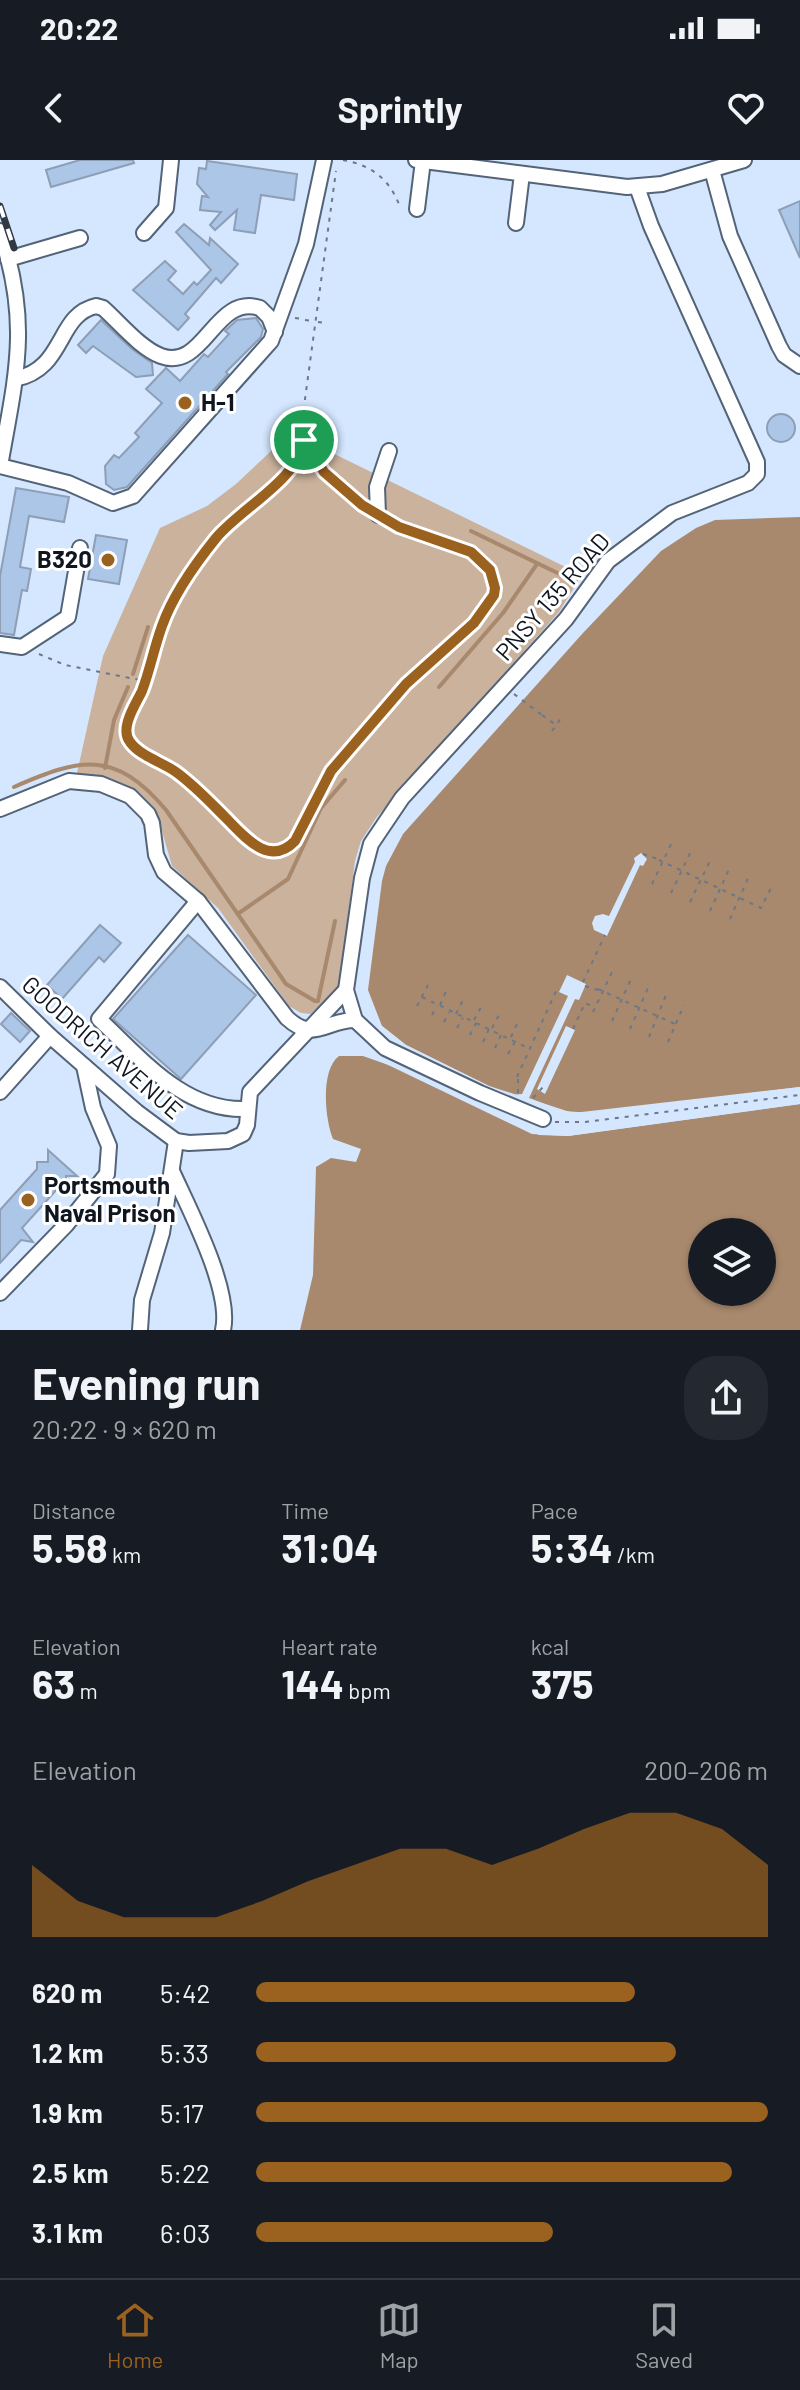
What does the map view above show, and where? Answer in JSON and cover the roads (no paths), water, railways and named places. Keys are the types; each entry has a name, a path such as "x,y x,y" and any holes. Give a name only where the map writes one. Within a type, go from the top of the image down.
{"street":[{"path":"144,233 166,208 171,160"},
{"path":"416,160 577,183 637,187 744,160"},
{"path":"417,209 423,161"},
{"path":"0,231 20,325 15,379 0,466 68,483 113,503 127,500 269,345 306,244 326,163"},
{"path":"712,170 730,236 779,346 784,355 800,366"},
{"path":"516,223 522,174"},
{"name":"PNSY 135 ROAD","path":"346,990 362,878 371,844 402,798 566,619 608,561 672,513 748,483 757,474 757,462 651,226 637,187"},
{"path":"6,264 80,238"},
{"path":"15,379 33,374 44,366 75,318 90,307 103,308 154,352 170,358 187,354 226,314 239,307 260,308 269,317 275,332"},
{"path":"378,515 377,487 389,451"},
{"path":"0,644 22,647 68,617 80,548"},
{"path":"0,809 69,781 101,784 121,791 148,814 156,855 164,872 198,901 287,1018 297,1027 309,1031 355,1020"},
{"path":"198,901 99,1019 171,1086 197,1100 227,1110 247,1109"},
{"name":"GOODRICH AVENUE","path":"0,987 84,1066 176,1141"},
{"path":"346,990 355,1020 372,1038 403,1057 543,1119"},
{"path":"140,1330 142,1300 162,1233 176,1141 219,1143 235,1140 246,1131 247,1099 256,1084 346,990"},
{"path":"0,1092 50,1036"},
{"path":"0,1293 66,1225 107,1174 109,1146 93,1108 84,1066"},
{"path":"172,1171 211,1263 222,1300 223,1330"}],"waterway":[{"path":"471,531 572,580"},
{"path":"439,687 503,613 537,564"},
{"path":"133,674 148,627"},
{"path":"105,768 114,720 128,687"},
{"path":"14,787 78,765 113,768 130,777 148,790 166,810 286,984 315,1001 318,1001 335,921"},
{"path":"239,913 288,879 321,808 345,780"}],"railway":[{"path":"0,206 14,248"}],"place":[{"name":"H-1","path":"185,403"},
{"name":"B320","path":"108,560"},
{"name":"Portsmouth Naval Prison","path":"28,1200"}]}
